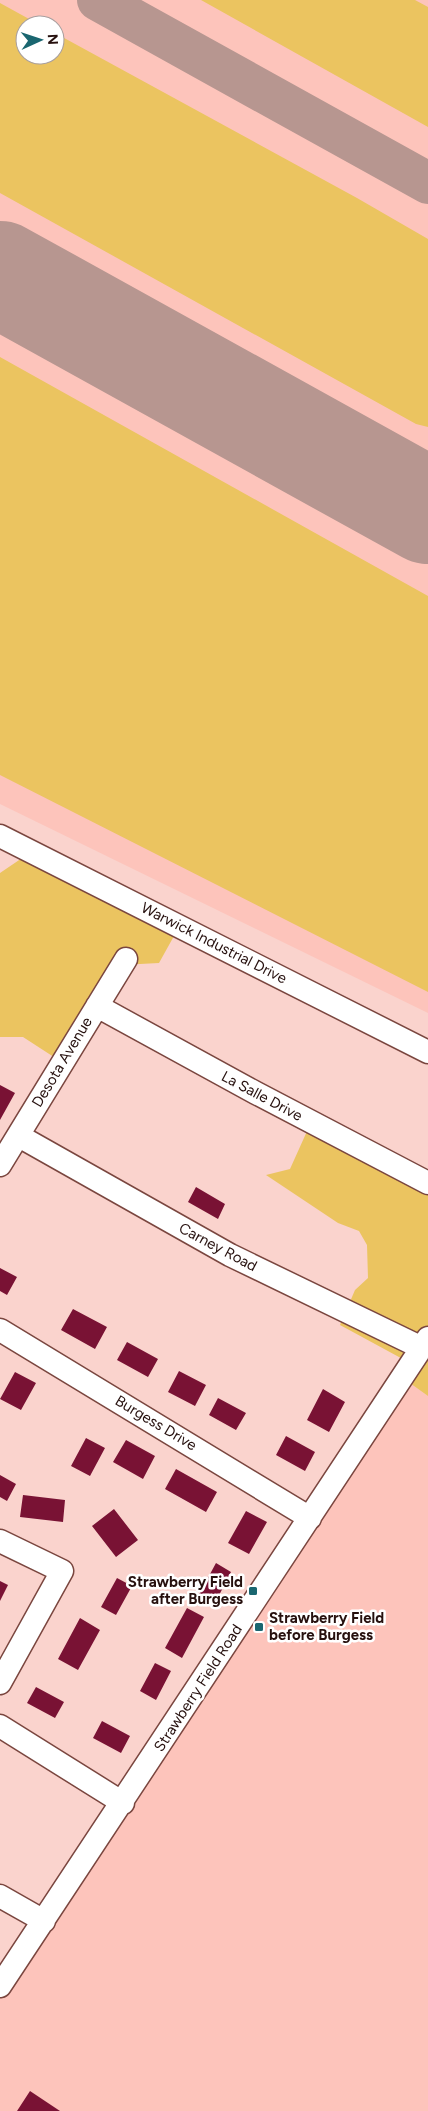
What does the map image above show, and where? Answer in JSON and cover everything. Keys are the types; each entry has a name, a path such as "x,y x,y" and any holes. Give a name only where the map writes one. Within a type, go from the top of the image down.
{"street":[{"name":"Warwick Industrial Drive","path":"0,836 428,1052"},
{"name":"Desota Avenue","path":"0,1165 20,1136 40,1097 126,959"},
{"name":"La Salle Drive","path":"97,1006 264,1098 428,1183"},
{"name":"Carney Road","path":"20,1136 230,1255 425,1343"},
{"name":"Burgess Drive","path":"0,1330 310,1518"},
{"name":"Strawberry Field Road","path":"0,1986 123,1803 425,1343"},
{"path":"0,1541 62,1571 0,1683"},
{"path":"0,1726 123,1803"},
{"path":"0,1896 44,1922"}],"shaded area":[{"path":"0,0 428,0 428,1013 0,804"},
{"path":"201,0 415,0 428,7 428,127"},
{"path":"0,3 22,15 15,15 15,65 65,65 65,38 357,198 428,239 428,427 416,424 0,193"},
{"path":"0,357 428,596 428,992 0,775"},
{"path":"31,852 179,927 159,963 121,965 60,1061 23,1037 0,1037 0,873"},
{"path":"308,1129 428,1190 428,1396 407,1381 410,1363 340,1325 355,1290 368,1278 367,1245 359,1231 338,1223 266,1175 290,1169"},
{"path":"407,1381 428,1396 428,2111 0,2111 0,1987"}],"building":[{"path":"0,1085 15,1093 0,1120"},
{"path":"196,1187 225,1204 218,1219 188,1202"},
{"path":"0,1268 17,1277 7,1295 0,1291"},
{"path":"73,1309 107,1327 95,1349 61,1330"},
{"path":"127,1342 158,1359 148,1377 117,1360"},
{"path":"179,1371 206,1385 195,1406 168,1392"},
{"path":"15,1372 36,1383 21,1410 0,1399"},
{"path":"323,1389 345,1402 329,1432 307,1420"},
{"path":"218,1398 246,1413 236,1430 209,1415"},
{"path":"286,1436 315,1452 305,1471 276,1455"},
{"path":"86,1438 105,1448 90,1476 71,1466"},
{"path":"126,1440 155,1456 143,1479 113,1462"},
{"path":"176,1469 217,1492 206,1512 165,1489"},
{"path":"0,1475 16,1484 7,1501 0,1497"},
{"path":"23,1495 65,1500 63,1522 20,1517"},
{"path":"114,1509 138,1540 116,1557 92,1526"},
{"path":"246,1511 267,1522 249,1554 228,1543"},
{"path":"216,1563 231,1572 213,1607 197,1598"},
{"path":"117,1578 132,1586 116,1615 101,1607"},
{"path":"0,1581 8,1585 0,1601"},
{"path":"187,1608 204,1617 182,1658 165,1648"},
{"path":"80,1618 100,1630 78,1670 58,1659"},
{"path":"155,1663 171,1671 156,1700 140,1691"},
{"path":"36,1687 64,1702 55,1718 27,1703"},
{"path":"102,1721 130,1736 121,1753 93,1738"},
{"path":"30,2091 60,2111 17,2111"}],"taxiway":[{"path":"98,0 428,183"},
{"path":"397,494 428,501"}],"runway":[{"path":"0,274 428,511"}],"place":[{"name":"Strawberry Field after Burgess","path":"253,1591"},
{"name":"Strawberry Field before Burgess","path":"259,1627"}]}
